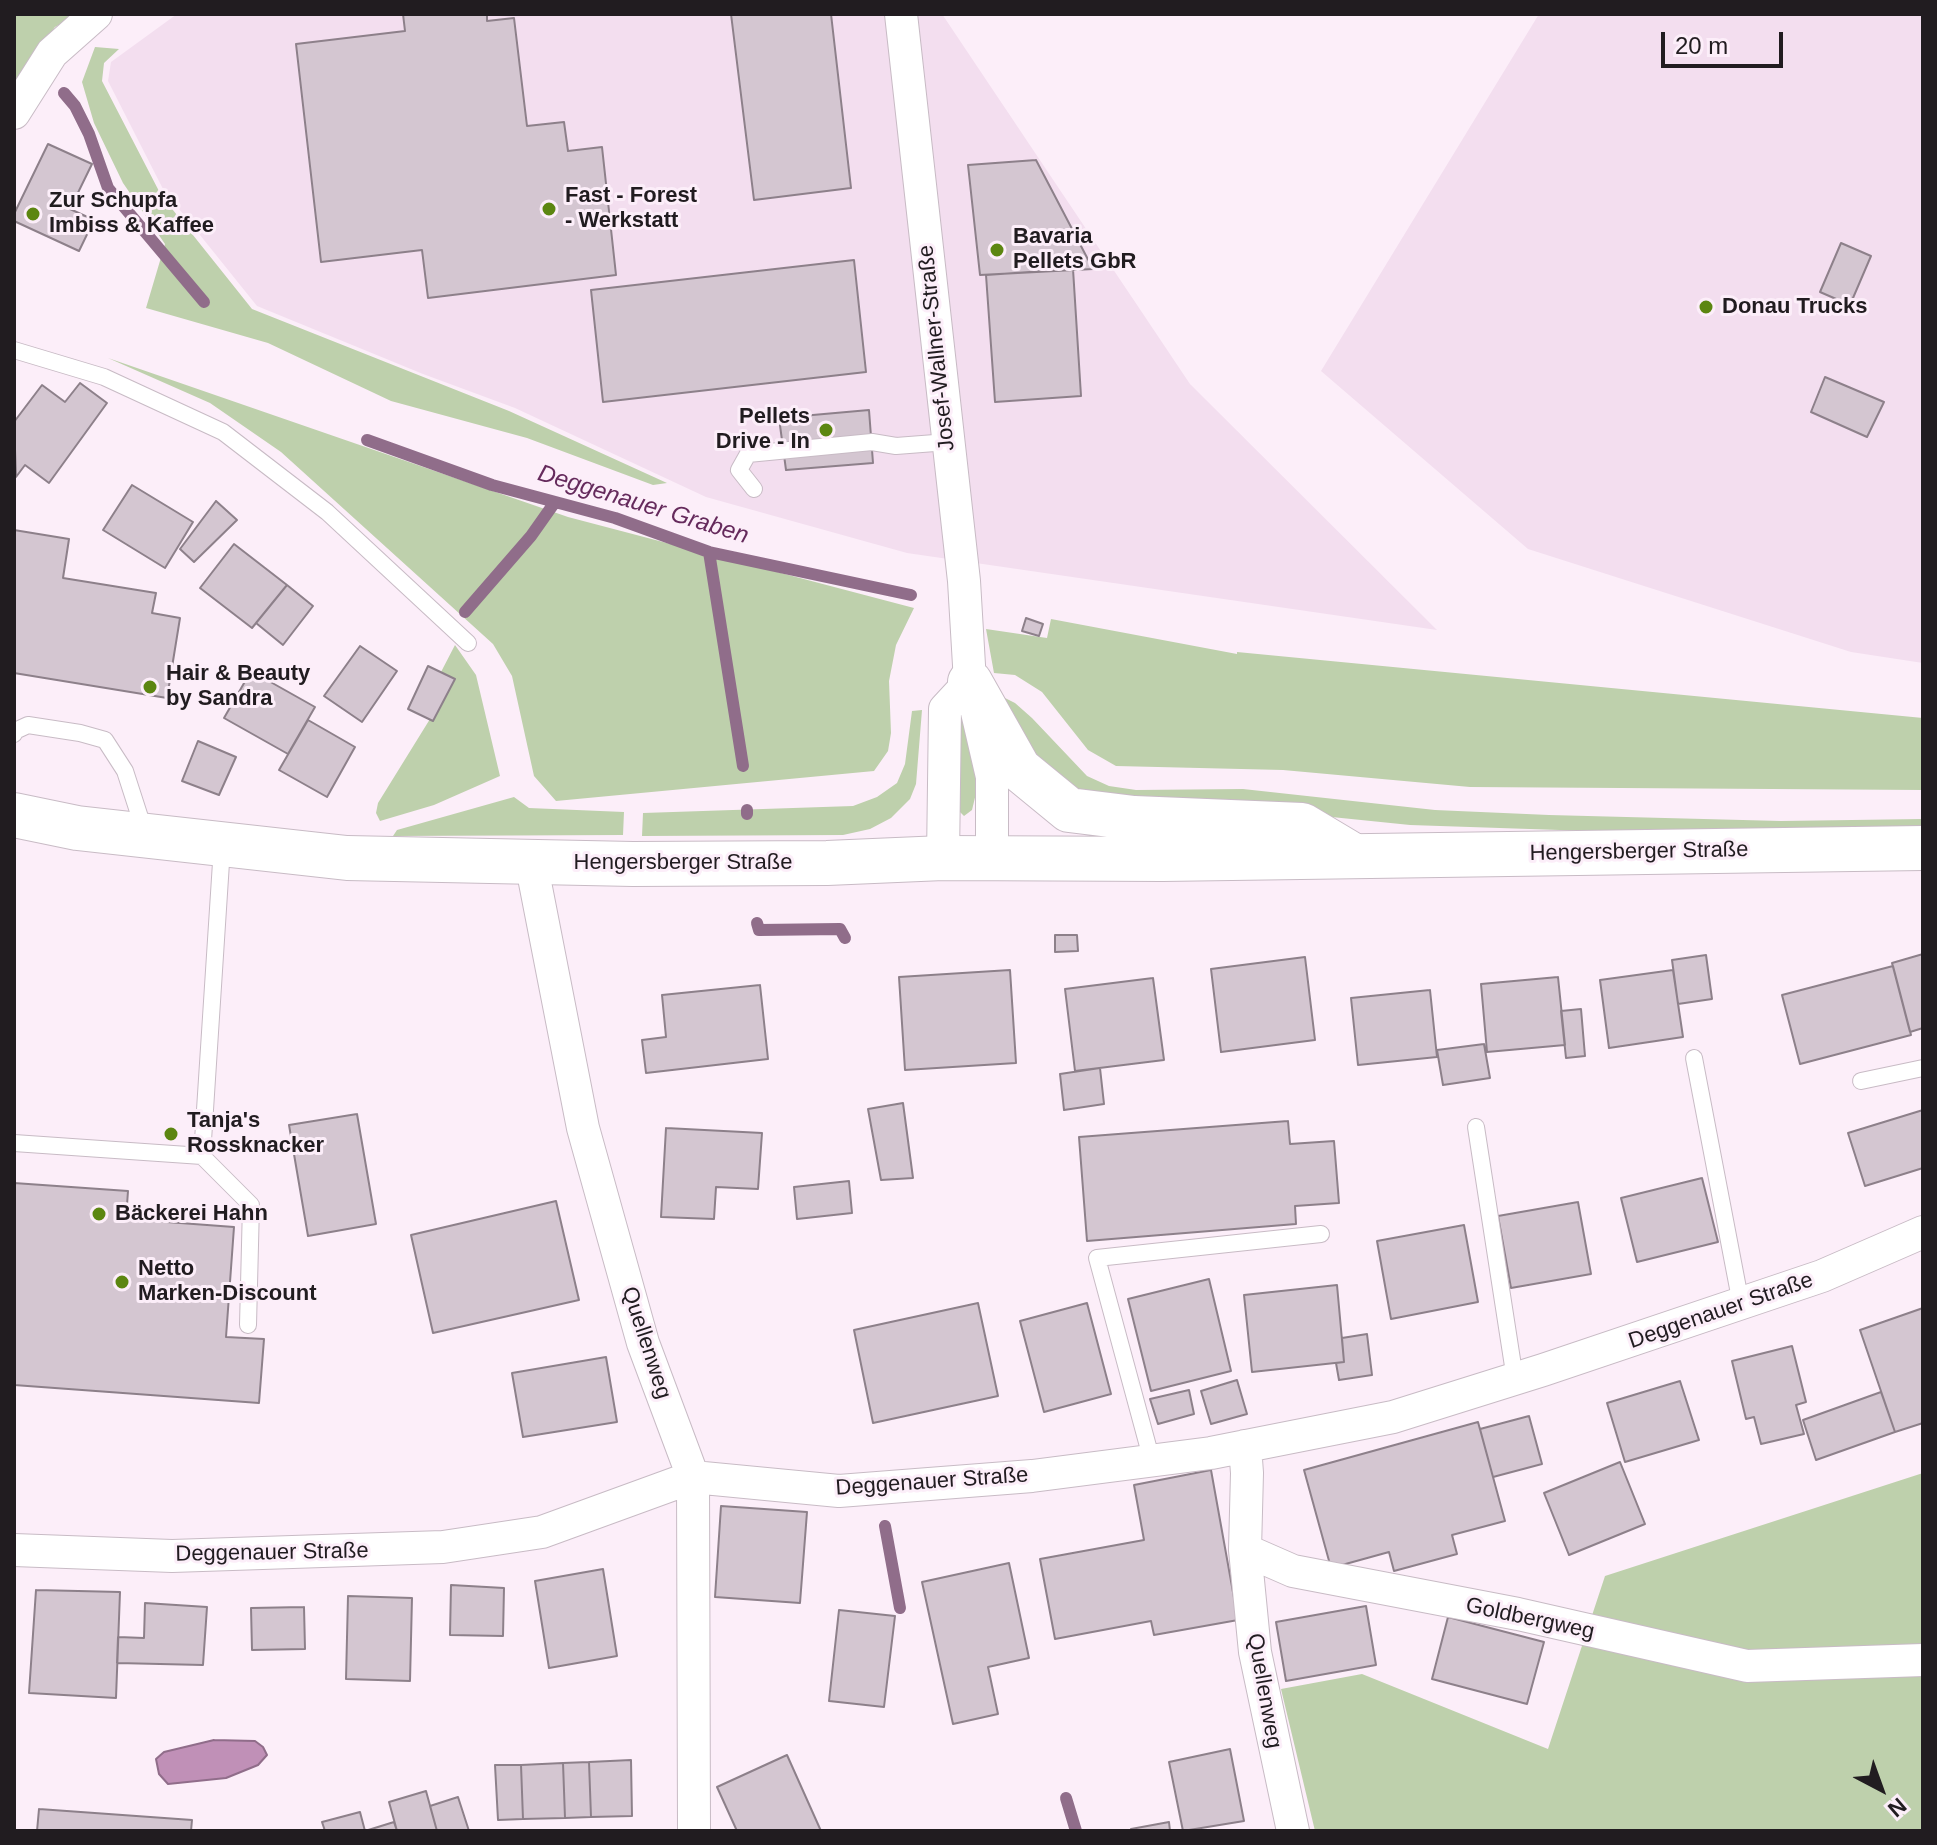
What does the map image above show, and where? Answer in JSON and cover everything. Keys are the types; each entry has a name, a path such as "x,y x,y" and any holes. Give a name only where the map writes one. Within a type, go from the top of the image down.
{"main road":[{"path":"970,682 1019,769 1069,810 1134,818 1302,825 1354,856"},
{"name":"Hengersberger Straße","path":"14,815 77,828 347,858 633,864 1923,848"}],"street":[{"path":"14,113 52,53 96,14"},
{"name":"Josef-Wallner-Straße","path":"901,14 964,581 970,682 992,777 992,858"},
{"path":"943,858 945,709 970,682"},
{"name":"Quellenweg","path":"531,862 583,1128 643,1343 693,1477 694,1831"},
{"name":"Deggenauer Straße","path":"14,1550 172,1556 443,1547 542,1532 693,1477 839,1491 1032,1476 1245,1446 1393,1417 1593,1355 1822,1276 1923,1232"},
{"path":"1245,1446 1245,1550"},
{"name":"Quellenweg","path":"1245,1550 1255,1652 1293,1831"},
{"name":"Goldbergweg","path":"1245,1550 1293,1571 1323,1578 1518,1614 1747,1666 1923,1660"}],"lane":[{"path":"14,350 104,377 223,432 327,512 468,643"},
{"path":"754,489 739,470 748,454 872,442 896,446 948,442"},
{"path":"14,734 28,725 105,740 125,771 145,836"},
{"path":"202,1156 222,845"},
{"path":"1694,1058 1741,1304"},
{"path":"1861,1081 1923,1068"},
{"path":"1476,1127 1515,1379"},
{"path":"14,1143 202,1156 251,1205 248,1325"},
{"path":"1152,1461 1097,1258 1321,1234"}],"shaded area":[{"path":"177,14 942,14 1190,384 1437,630 907,553 706,497 515,408 257,306 163,189 108,81 111,62"},
{"path":"1539,14 1923,14 1923,663 1851,652 1528,549 1321,371"},
{"path":"214,1740 255,1741 267,1755 258,1765 226,1778 168,1784 159,1774 156,1759 164,1752"}],"green space":[{"path":"14,14 80,14 55,27 14,82"},
{"path":"95,47 119,49 104,63 102,81 161,195 252,309 509,411 667,483 653,485 527,438 391,401 268,343 146,308 165,244 123,183 94,123 82,82"},
{"path":"108,358 568,517 914,608 896,645 889,681 891,733 888,751 874,771 556,801 534,776 512,676 493,644 281,452 210,403"},
{"path":"1051,619 1237,654 1923,718 1923,790 1470,787 1283,770 1116,766 1088,750 1042,692 1015,675 994,673 986,629 1047,638"},
{"path":"455,645 476,675 500,776 434,805 380,821 376,813 378,803 430,719 434,720 454,679 441,672"},
{"path":"1005,698 1032,718 1087,776 1109,786 1136,790 1243,789 1435,810 1549,815 1781,821 1923,819 1923,833 1709,835 1410,825 1077,791 1041,764 1002,700"},
{"path":"962,704 980,777 972,810 964,816 957,797"},
{"path":"922,710 916,784 910,799 891,818 870,829 843,835 642,836 643,813 853,806 877,797 897,783 905,764 912,711"},
{"path":"514,797 529,808 624,812 623,835 393,836 397,830"},
{"path":"1923,1473 1923,1831 1315,1831 1281,1689 1362,1674 1548,1749 1605,1576"}],"building":[{"path":"403,14 487,14 487,21 514,18 527,126 564,122 568,151 602,147 616,275 428,298 422,250 321,262 296,44 405,31"},
{"path":"731,14 831,14 851,188 754,200"},
{"path":"48,144 92,164 70,209 94,220 79,251 14,221 14,214"},
{"path":"1036,160 1093,269 980,275 968,165"},
{"path":"1841,243 1871,256 1850,305 1820,292"},
{"path":"854,260 866,372 603,402 591,290"},
{"path":"1073,269 1081,396 995,402 986,275"},
{"path":"1825,377 1884,402 1867,437 1811,412"},
{"path":"80,383 107,403 49,483 25,465 16,477 14,422 42,385 65,402"},
{"name":"Pellets Drive - In","path":"869,410 873,463 786,470 779,418"},
{"path":"132,485 193,522 165,568 103,530"},
{"path":"216,501 237,520 194,562 180,549"},
{"path":"14,530 69,539 63,578 156,593 152,613 180,618 167,698 14,673"},
{"path":"234,544 287,585 252,628 200,588"},
{"path":"287,585 313,606 283,645 256,623"},
{"path":"1026,618 1043,624 1039,636 1022,631"},
{"path":"360,646 397,671 362,722 324,696"},
{"path":"428,666 455,679 433,721 408,709"},
{"path":"251,671 315,707 288,754 224,718"},
{"path":"308,720 355,747 327,797 279,770"},
{"path":"198,741 236,757 219,795 182,781"},
{"path":"1055,935 1077,935 1078,951 1055,952"},
{"path":"1923,954 1923,1028 1910,1032 1892,963"},
{"path":"1706,955 1712,999 1678,1004 1672,960"},
{"path":"1305,957 1315,1040 1221,1052 1211,969"},
{"path":"1893,966 1911,1035 1800,1064 1782,995"},
{"path":"1010,970 1016,1063 905,1070 899,977"},
{"path":"1673,970 1683,1037 1609,1048 1600,980"},
{"path":"1558,977 1565,1045 1487,1052 1481,984"},
{"path":"1153,978 1164,1060 1075,1071 1065,989"},
{"path":"760,985 768,1059 646,1073 642,1040 666,1037 662,995"},
{"path":"1430,990 1437,1057 1358,1065 1351,998"},
{"path":"1581,1009 1585,1056 1566,1058 1561,1011"},
{"path":"1484,1044 1490,1078 1443,1085 1437,1050"},
{"path":"1100,1068 1104,1104 1064,1110 1060,1074"},
{"path":"903,1103 913,1178 881,1180 868,1109"},
{"path":"1923,1110 1923,1168 1865,1186 1848,1133"},
{"path":"357,1114 376,1224 308,1236 289,1125"},
{"path":"1288,1121 1290,1144 1334,1141 1339,1203 1295,1206 1296,1224 1087,1241 1079,1137"},
{"path":"666,1128 762,1133 758,1189 716,1187 714,1219 661,1217"},
{"path":"1702,1178 1718,1242 1637,1262 1621,1198"},
{"path":"849,1181 852,1213 797,1219 794,1187"},
{"name":"Netto Marken-Discount","path":"14,1183 128,1191 126,1219 234,1227 226,1337 264,1339 259,1403 14,1385"},
{"path":"556,1201 579,1300 433,1333 411,1235"},
{"path":"1578,1202 1591,1274 1511,1288 1498,1216"},
{"path":"1464,1225 1478,1302 1391,1319 1377,1241"},
{"path":"1209,1279 1231,1371 1151,1391 1128,1299"},
{"path":"1337,1285 1344,1362 1252,1372 1244,1295"},
{"path":"978,1303 998,1396 873,1423 854,1330"},
{"path":"1087,1303 1111,1394 1044,1412 1020,1321"},
{"path":"1923,1308 1923,1423 1895,1432 1860,1330"},
{"path":"1367,1334 1372,1375 1339,1380 1336,1363 1344,1362 1342,1338"},
{"path":"1792,1346 1806,1402 1796,1405 1804,1434 1761,1444 1754,1417 1746,1419 1732,1361"},
{"path":"606,1357 617,1422 523,1437 512,1373"},
{"path":"1237,1380 1247,1414 1211,1424 1201,1391"},
{"path":"1680,1381 1699,1440 1625,1462 1607,1403"},
{"path":"1189,1390 1194,1414 1158,1424 1150,1399"},
{"path":"1881,1392 1895,1432 1816,1460 1803,1420"},
{"path":"1529,1416 1542,1464 1493,1477 1480,1429"},
{"path":"1478,1422 1505,1521 1452,1535 1457,1554 1394,1571 1389,1552 1331,1568 1304,1470"},
{"path":"1620,1462 1645,1524 1569,1555 1544,1493"},
{"path":"1211,1470 1238,1620 1154,1635 1151,1621 1055,1639 1040,1559 1144,1540 1134,1485"},
{"path":"721,1506 807,1512 800,1603 715,1597"},
{"path":"1009,1563 1029,1658 988,1667 998,1714 953,1724 922,1582"},
{"path":"603,1569 617,1656 549,1668 535,1581"},
{"path":"451,1585 504,1588 503,1636 450,1635"},
{"path":"36,1590 120,1592 116,1698 29,1693"},
{"path":"348,1596 412,1598 410,1681 346,1679"},
{"path":"145,1603 207,1607 203,1665 117,1663 118,1637 144,1638"},
{"path":"1366,1606 1376,1665 1286,1681 1276,1622"},
{"path":"304,1607 305,1649 252,1650 251,1608"},
{"path":"839,1610 895,1616 884,1707 829,1701"},
{"path":"1448,1617 1544,1642 1527,1704 1432,1679"},
{"path":"1230,1749 1244,1821 1183,1831 1169,1762"},
{"path":"787,1755 821,1831 737,1831 717,1787"},
{"path":"631,1760 632,1816 591,1817 589,1762"},
{"path":"589,1762 591,1817 565,1818 563,1763"},
{"path":"563,1763 565,1818 523,1819 521,1765"},
{"path":"495,1765 521,1765 523,1819 498,1820"},
{"path":"426,1791 437,1831 397,1831 389,1802"},
{"path":"458,1797 469,1831 437,1831 430,1806"},
{"path":"39,1809 192,1820 191,1831 37,1831"},
{"path":"360,1812 365,1831 325,1831 322,1822"},
{"path":"394,1822 397,1831 365,1831"},
{"path":"1169,1822 1170,1831 1131,1831 1131,1829"}],"waterway":[{"name":"Deggenauer Graben","path":"64,93 75,106 89,134 108,188 204,302"},
{"name":"Deggenauer Graben","path":"367,440 492,485 615,518 709,552 911,595"},
{"path":"465,612 531,536 555,502"},
{"path":"709,552 743,766"},
{"path":"757,923 759,930 840,929 845,938"},
{"path":"885,1526 900,1608"},
{"path":"1066,1798 1076,1831"}],"place":[{"name":"Fast - Forest - Werkstatt","path":"549,209"},
{"name":"Zur Schupfa Imbiss & Kaffee","path":"33,214"},
{"name":"Bavaria Pellets GbR","path":"997,250"},
{"name":"Donau Trucks","path":"1706,307"},
{"name":"Pellets Drive - In","path":"826,430"},
{"name":"Hair & Beauty by Sandra","path":"150,687"},
{"name":"Tanja's Rossknacker","path":"171,1134"},
{"name":"Bäckerei Hahn","path":"99,1214"},
{"name":"Netto Marken-Discount","path":"122,1282"}]}
